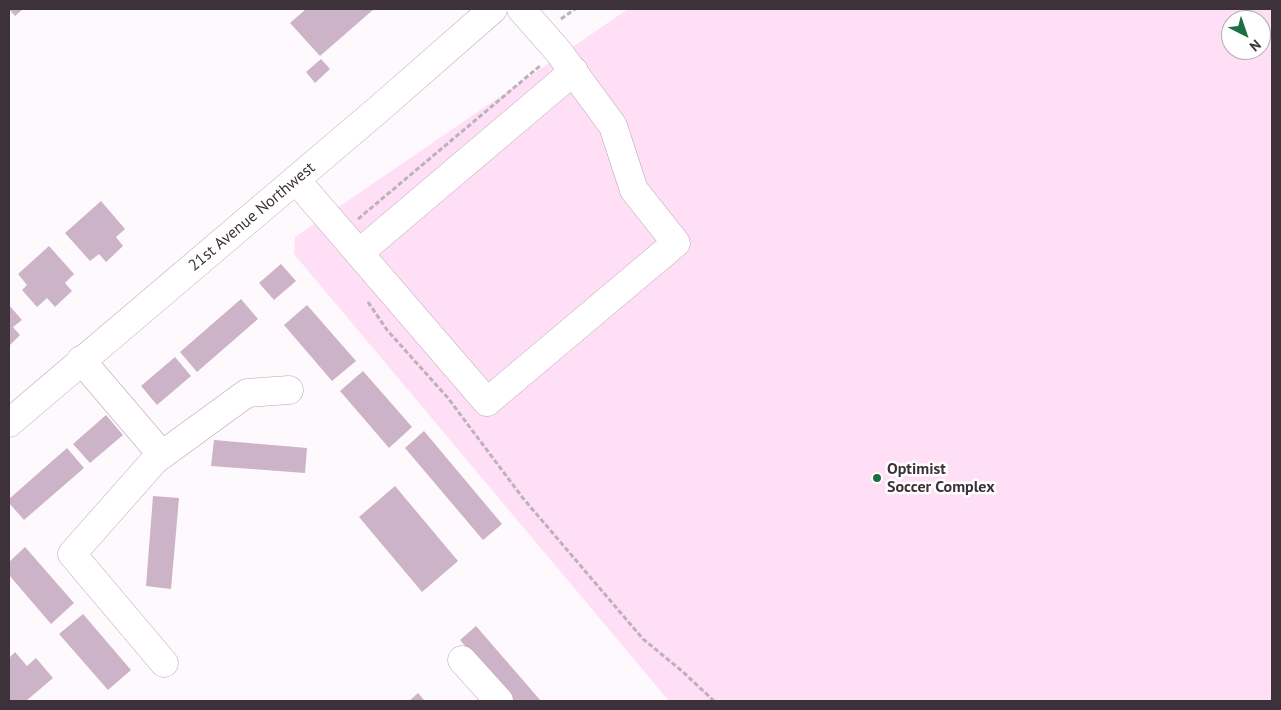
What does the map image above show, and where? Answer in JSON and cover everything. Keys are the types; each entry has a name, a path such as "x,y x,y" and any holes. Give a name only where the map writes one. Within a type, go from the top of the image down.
{"street":[{"name":"21st Avenue Northwest","path":"9,423 81,360 296,180 493,9"},
{"path":"296,180 487,402 676,243 634,190 613,126 574,71 521,9"},
{"path":"359,253 574,71"},
{"path":"81,360 162,455"},
{"path":"164,663 72,554 155,460 247,394 289,390"},
{"path":"462,660 499,701"}],"shaded area":[{"name":"Optimist Soccer Complex","path":"628,9 1271,9 1272,701 669,701 294,254 295,237"}],"building":[{"path":"9,9 23,9 15,16"},
{"path":"306,9 374,9 320,56 290,23"},
{"path":"321,59 330,69 315,83 306,72"},
{"path":"101,201 125,229 116,237 123,246 106,262 99,254 90,261 65,233"},
{"path":"49,246 74,274 65,283 72,291 55,307 47,298 37,307 22,290 27,285 18,274"},
{"path":"281,264 296,281 274,300 259,283"},
{"path":"241,299 258,319 197,372 180,352"},
{"path":"9,305 22,320 13,327 20,335 9,346"},
{"path":"307,305 356,361 332,381 284,325"},
{"path":"175,357 191,376 157,405 141,386"},
{"path":"363,371 412,427 389,448 340,391"},
{"path":"106,415 123,435 90,463 73,444"},
{"path":"424,431 502,524 483,540 405,448"},
{"path":"214,440 307,448 305,473 211,466"},
{"path":"67,448 84,468 24,520 9,503 9,499"},
{"path":"395,486 458,561 422,592 359,517"},
{"path":"153,496 179,498 171,589 146,586"},
{"path":"25,547 74,603 51,624 9,575 9,562"},
{"path":"83,614 131,670 108,690 59,634"},
{"path":"476,626 541,701 512,701 460,640"},
{"path":"15,652 27,666 36,658 53,678 26,701 9,701 9,658"},
{"path":"418,693 425,701 409,701"}],"place":[{"name":"Optimist Soccer Complex","path":"877,478"}]}
